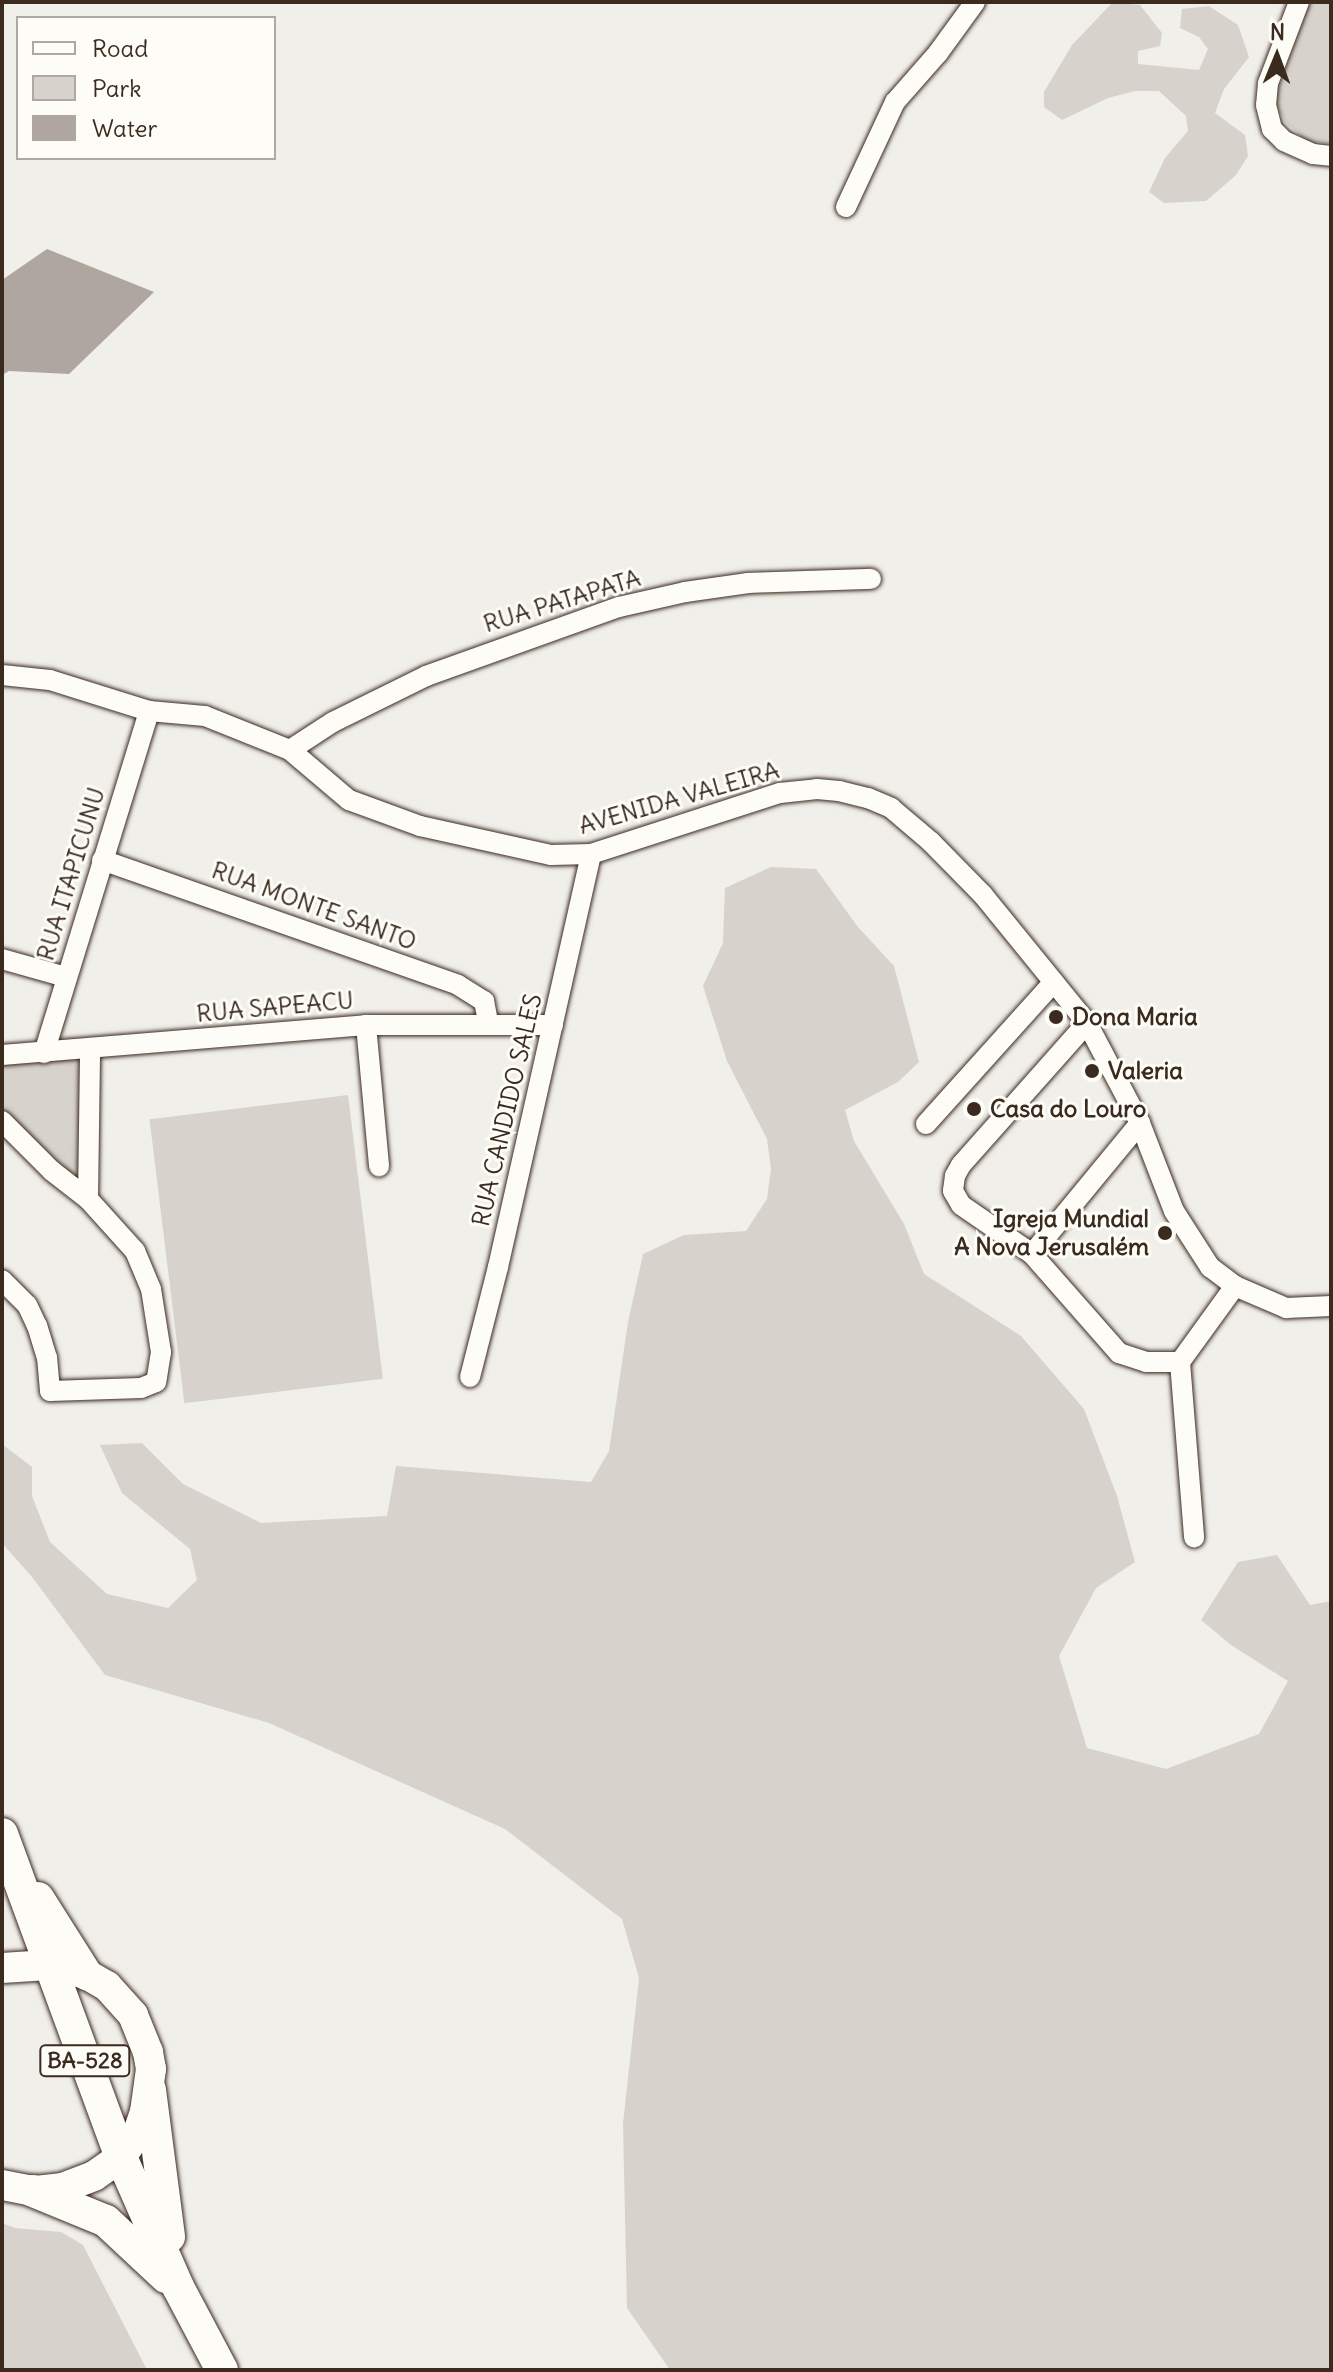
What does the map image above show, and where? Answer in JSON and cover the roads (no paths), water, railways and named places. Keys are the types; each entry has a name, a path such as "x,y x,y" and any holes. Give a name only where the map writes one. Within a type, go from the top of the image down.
{"main road":[{"name":"BA-528","path":"2,1834 121,2157 178,2287 222,2370"},
{"path":"2,1834 86,1974"},
{"path":"2,1968 48,1965 86,1974 122,2000 133,2015 148,2052 162,2200 178,2287"},
{"path":"18,2188 63,2188 121,2157 138,2132 150,2090"},
{"path":"18,2188 106,2221 178,2287"}],"street":[{"path":"846,207 895,102 938,53 975,2"},
{"path":"1299,2 1268,83 1266,105 1272,129 1284,141 1313,154 1331,156"},
{"name":"RUA PATAPATA","path":"290,750 333,722 426,676 619,607 685,592 748,583 871,579"},
{"name":"AVENIDA VALEIRA","path":"2,675 50,680 149,711 205,716 290,750 349,800 420,826 551,855 591,854 780,793 817,789 868,798 891,808 931,842 983,895 1087,1023 1140,1123 1174,1211 1193,1245 1210,1267 1235,1286 1286,1308 1331,1306"},
{"name":"RUA ITAPICUNU","path":"44,1053 149,711"},
{"name":"RUA CANDIDO SALES","path":"470,1377 591,854"},
{"name":"RUA MONTE SANTO","path":"102,860 458,985 484,1001 488,1022"},
{"path":"2,959 66,977"},
{"path":"926,1124 1054,982"},
{"name":"RUA SAPEACU","path":"2,1055 366,1025 488,1022 553,1025"},
{"path":"1087,1023 961,1165 952,1185 956,1199 1032,1254 1119,1353 1146,1362 1180,1362"},
{"path":"366,1025 379,1166"},
{"path":"88,1199 90,1050"},
{"path":"2,1121 34,1155 88,1199 124,1235 144,1268 161,1352 159,1376 152,1386 50,1391 47,1358 37,1326 27,1305 2,1280"},
{"path":"1032,1254 1140,1123"},
{"path":"1194,1537 1180,1362 1235,1286"}],"water":[{"path":"47,249 154,292 69,374 9,371 2,375 2,280"}],"place":[{"name":"Dona Maria","path":"1056,1017"},
{"name":"Valeria","path":"1092,1071"},
{"name":"Casa do Louro","path":"974,1109"},
{"name":"Igreja Mundial A Nova Jerusalém","path":"1165,1233"}]}
